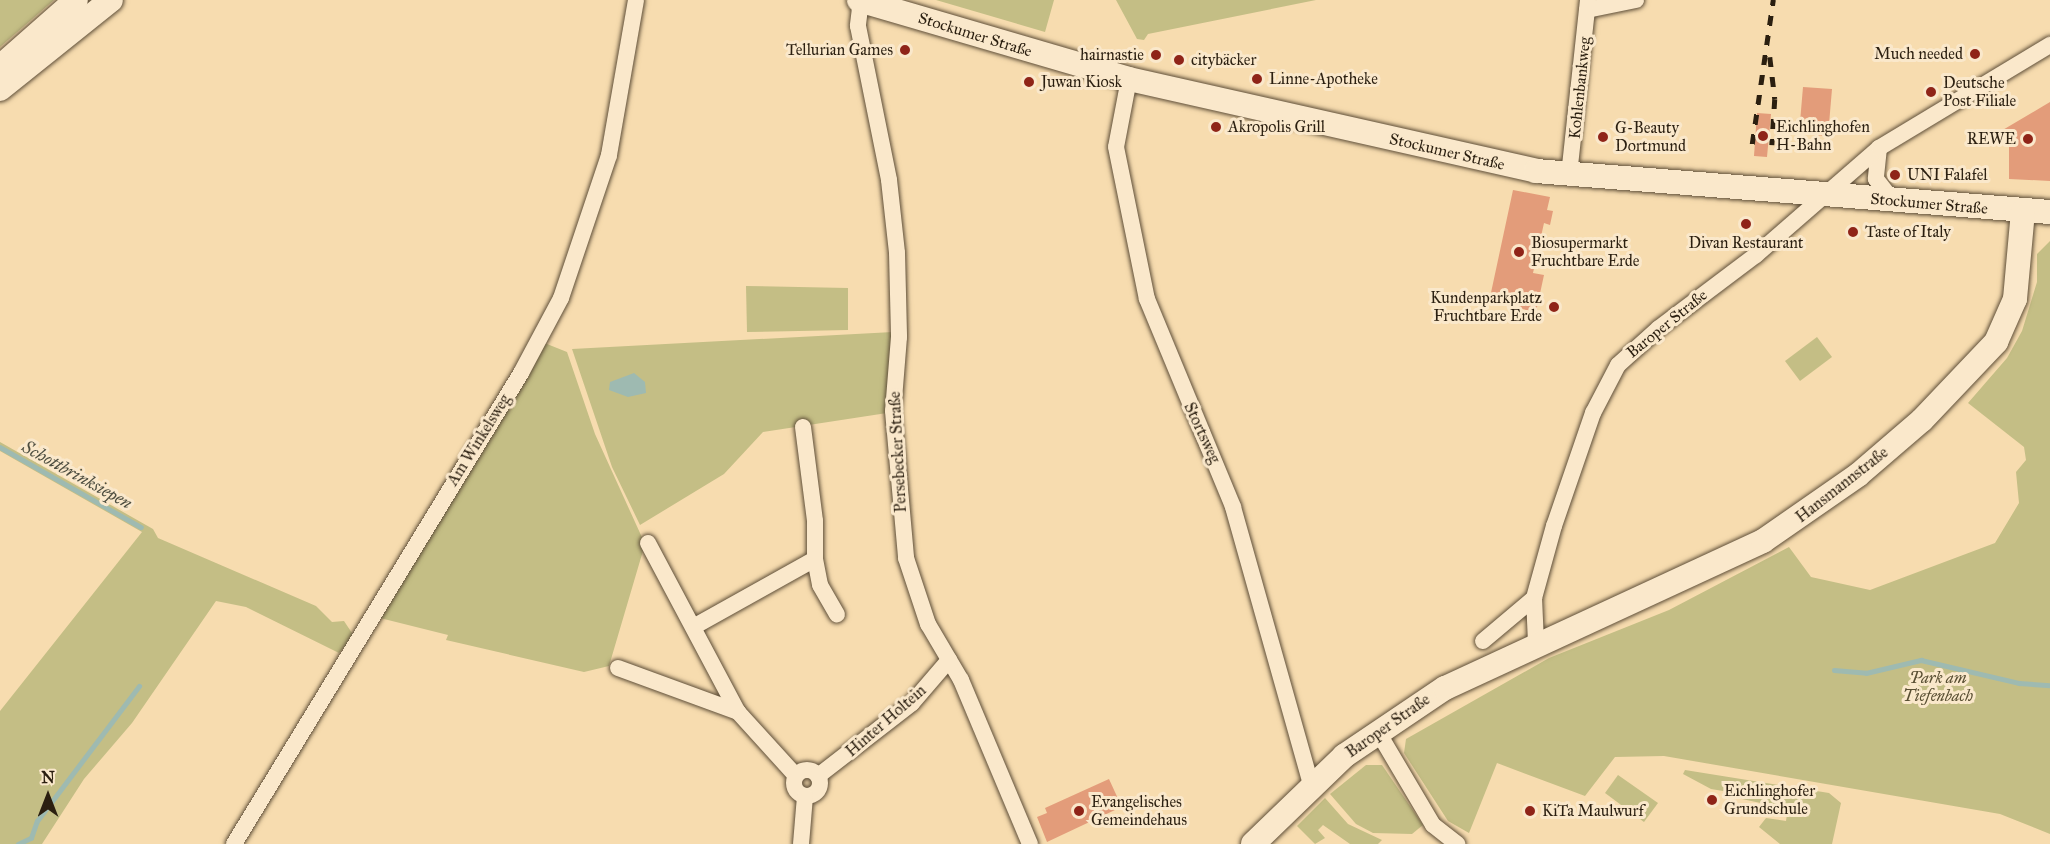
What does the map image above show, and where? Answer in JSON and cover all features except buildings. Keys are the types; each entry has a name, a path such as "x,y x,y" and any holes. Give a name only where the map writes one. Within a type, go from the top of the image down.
{"main road":[{"path":"0,67 76,0"},
{"path":"0,89 111,0"},
{"name":"Stockumer Straße","path":"860,0 1129,79 1468,157 1569,176 2050,212"},
{"name":"Hansmannstraße","path":"1536,643 1682,582 1763,541 1804,516 1904,437 1980,362 2006,324 2015,299 2023,211"},
{"name":"Baroper Straße","path":"1253,844 1311,785 1378,732 1445,688 1536,643"}],"street":[{"name":"Am Winkelsweg","path":"234,844 521,373 561,298 609,155 636,0"},
{"name":"Persebecker Straße","path":"860,0 858,26 889,180 897,253 899,337 893,411 906,558 928,624 949,660 1030,844"},
{"path":"1588,5 1636,0"},
{"name":"Kohlenbankweg","path":"1569,176 1588,5"},
{"name":"Baroper Straße","path":"1536,643 1534,598 1593,413 1614,371 1642,341 1756,255 1822,195 1879,148 2050,45"},
{"name":"Stortsweg","path":"1129,79 1116,147 1147,299 1233,507 1311,785"},
{"path":"1879,148 1876,178 1893,201"},
{"path":"802,427 815,521 815,559 820,585 837,614"},
{"name":"Hinter Holtein","path":"648,543 695,626 738,712 796,776 795,788 805,796"},
{"path":"695,626 815,559"},
{"path":"1483,641 1534,598"},
{"name":"Hinter Holtein","path":"805,796 817,790 818,776 912,703 949,660"},
{"name":"Hinter Holtein","path":"618,668 738,712"},
{"path":"1378,732 1433,825 1457,844"},
{"path":"796,776 807,770 818,776"},
{"name":"Hinter Holtein","path":"801,844 805,796"}],"green space":[{"path":"0,0 54,0 0,47"},
{"path":"936,0 1054,0 1045,32"},
{"path":"1116,0 1316,0 1148,34 1144,40 1137,39"},
{"name":"Park am Tiefenbach","path":"2050,241 2050,834 2000,814 1664,756 1615,757 1585,796 1497,763 1469,833 1448,821 1404,753 1406,739 1549,658 1669,610 1789,547 1811,577 1870,590 1995,543 2019,503 2016,472 2026,460 2024,447 1968,403 2007,358 2022,331 2037,282 2037,254"},
{"path":"746,286 848,288 848,330 747,332"},
{"path":"893,332 887,413 763,432 724,474 640,525 612,467 572,349"},
{"path":"1817,337 1832,357 1800,381 1785,361"},
{"path":"542,342 567,352 595,434 645,544 609,666 584,672 446,640 448,635 376,617"},
{"path":"0,442 153,529 158,538 316,606 332,622 344,621 354,636 339,653 246,607 216,601 132,723 84,779 42,844 0,844 0,711 142,532 0,451"},
{"path":"1366,765 1382,765 1423,825 1412,834 1373,833 1356,824 1330,794"},
{"path":"1685,770 1829,793 1841,803 1832,844 1780,844 1759,827 1766,818 1786,821 1787,814 1779,807 1742,799 1732,785 1723,791 1711,789 1683,774"},
{"path":"1618,775 1658,803 1644,822 1605,793"},
{"path":"1325,798 1348,824 1382,840 1378,844 1350,844 1323,825 1318,830 1325,838 1315,844 1297,826"}],"water":[{"path":"634,373 645,382 646,393 628,397 609,390 610,382"}],"waterway":[{"name":"Schottbrinksiepen","path":"0,447 141,527"},
{"path":"1834,670 1866,673 1921,660 2019,683 2050,685"},
{"name":"Schottbrinksiepen","path":"18,844 31,838 37,821 139,686"}],"railway":[{"path":"1752,144 1773,0"},
{"path":"1770,57 1775,99 1772,145"}],"place":[{"name":"Tellurian Games","path":"905,50"},
{"name":"Much needed","path":"1975,54"},
{"name":"hairnastie","path":"1156,55"},
{"name":"citybäcker","path":"1179,60"},
{"name":"Linne-Apotheke","path":"1257,79"},
{"name":"Juwan Kiosk","path":"1029,82"},
{"name":"Deutsche Post Filiale","path":"1931,92"},
{"name":"Akropolis Grill","path":"1216,127"},
{"name":"Eichlinghofen H-Bahn","path":"1763,136"},
{"name":"G-Beauty Dortmund","path":"1603,137"},
{"name":"REWE","path":"2028,139"},
{"name":"UNI Falafel","path":"1895,175"},
{"name":"Divan Restaurant","path":"1746,224"},
{"name":"Taste of Italy","path":"1853,232"},
{"name":"Biosupermarkt Fruchtbare Erde","path":"1519,252"},
{"name":"Kundenparkplatz Fruchtbare Erde","path":"1554,307"},
{"name":"Eichlinghofer Grundschule","path":"1712,800"},
{"name":"Evangelisches Gemeindehaus","path":"1079,811"},
{"name":"KiTa Maulwurf","path":"1530,811"}]}
